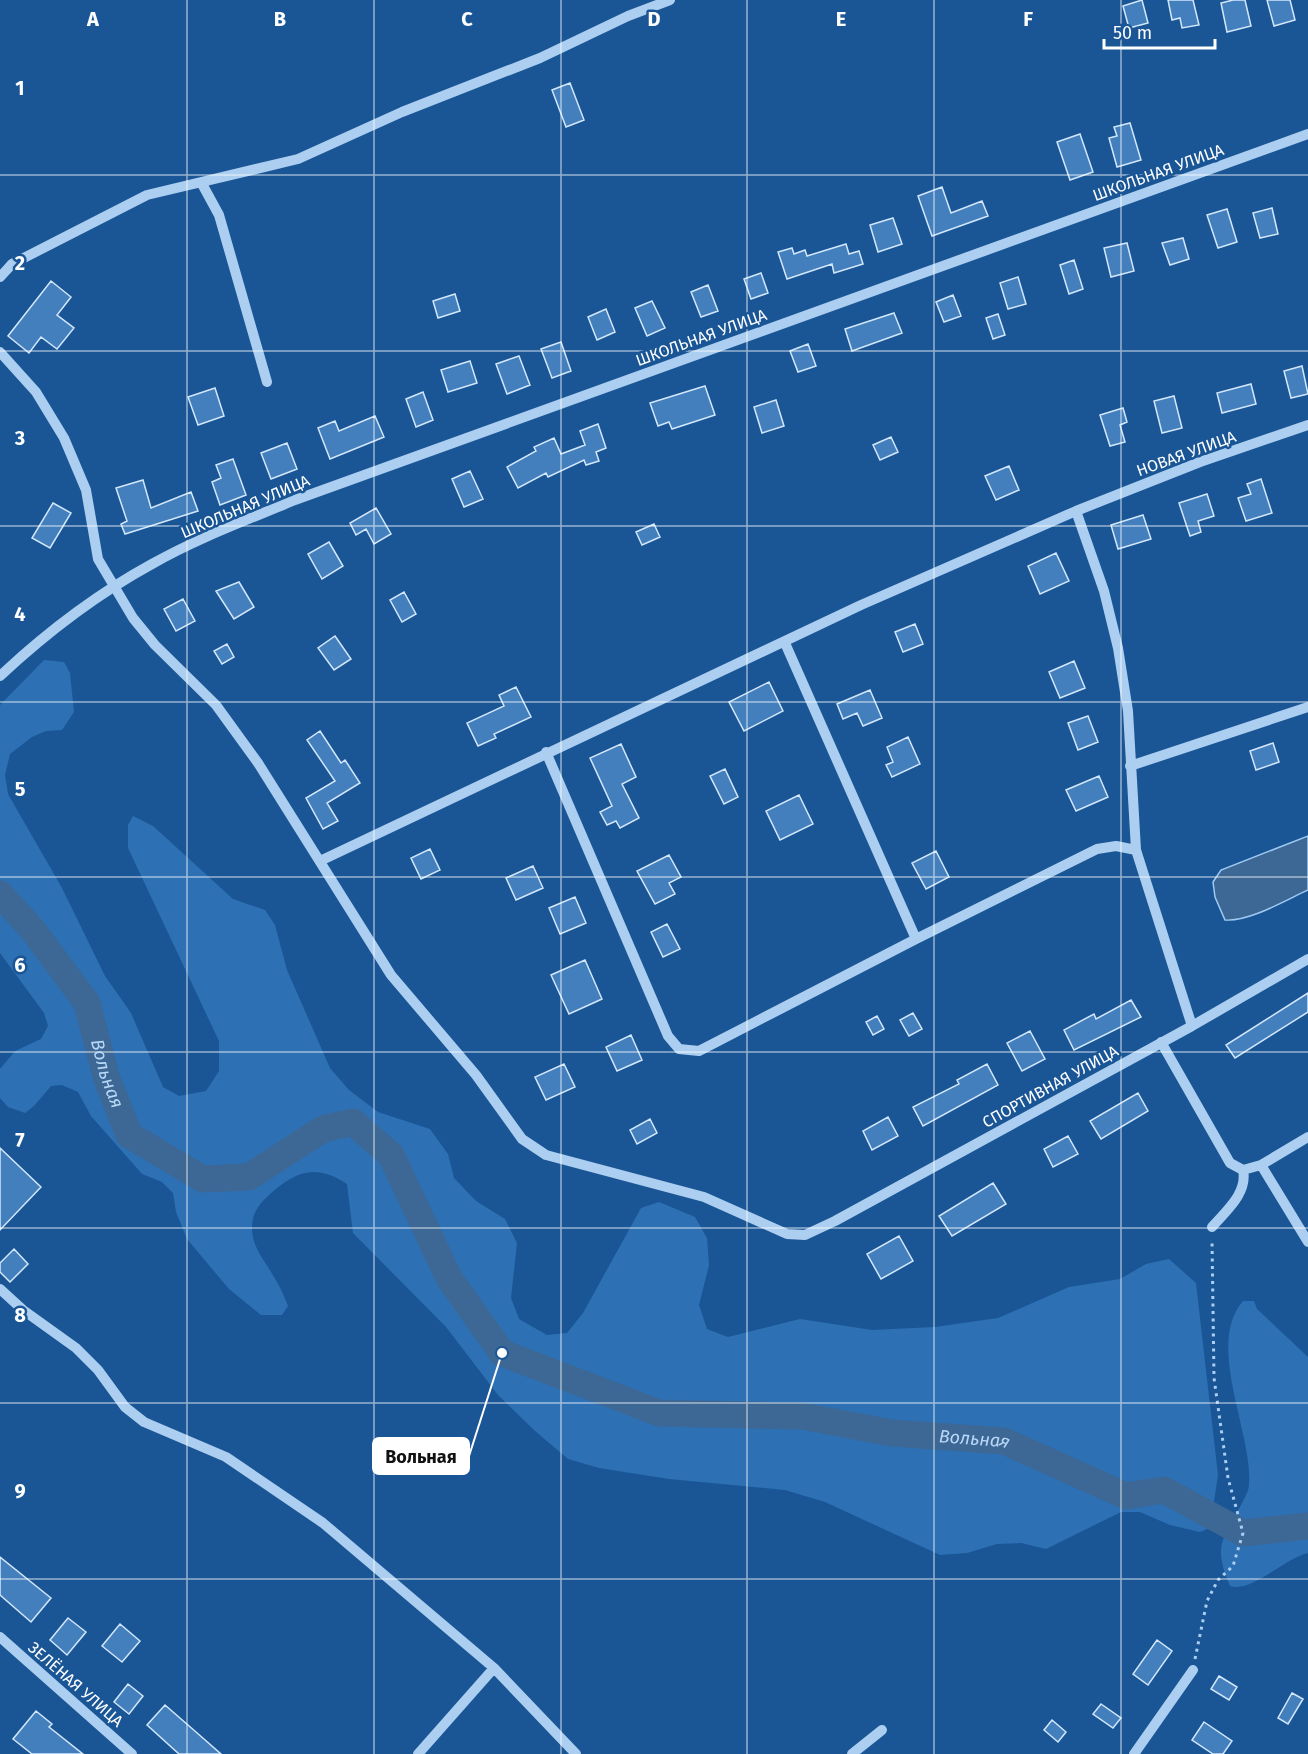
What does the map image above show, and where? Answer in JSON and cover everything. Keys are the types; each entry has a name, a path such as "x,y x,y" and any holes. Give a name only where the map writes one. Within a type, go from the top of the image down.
{"street":[{"path":"0,277 12,264 147,195 298,159 402,112 540,58 628,16 670,0"},
{"name":"ШКОЛЬНАЯ УЛИЦА","path":"0,676 68,620 113,588 200,539 295,500 1308,134"},
{"path":"201,182 219,215 267,382"},
{"path":"0,352 36,392 64,438 86,490 98,559 113,588 132,618 155,645 216,705 320,861"},
{"name":"НОВАЯ УЛИЦА","path":"320,861 546,752 785,643 861,605 1076,511 1200,462 1308,425"},
{"path":"1076,511 1104,591 1118,648 1128,711 1136,850 1192,1026"},
{"path":"785,643 916,939"},
{"path":"1130,766 1308,707"},
{"path":"546,752 668,1036 679,1049 699,1052 916,939 1097,849 1116,846 1136,850"},
{"name":"СПОРТИВНАЯ УЛИЦА","path":"320,861 391,975 476,1075 522,1139 546,1155 562,1161 704,1197 787,1234 805,1235 836,1221 1192,1026 1308,958"},
{"path":"1161,1042 1230,1163 1243,1170 1261,1165 1308,1137"},
{"path":"1261,1165 1308,1242"},
{"path":"1212,1227 1242,1189 1245,1180 1243,1170"},
{"path":"0,1290 23,1310 76,1348 98,1370 125,1407 144,1422 226,1457 323,1523 494,1668 576,1754"},
{"name":"ЗЕЛЁНАЯ УЛИЦА","path":"0,1637 132,1754"},
{"path":"418,1754 494,1668"},
{"path":"1134,1754 1193,1670"},
{"path":"852,1754 882,1730"}],"path":[{"path":"1193,1670 1207,1601 1218,1580 1233,1566 1243,1533 1228,1478 1214,1378 1212,1227"}],"shaded area":[{"path":"44,660 64,662 70,673 74,712 62,730 46,731 32,737 10,754 5,775 8,794 62,888 105,976 131,1013 163,1087 179,1096 206,1091 219,1071 219,1041 128,848 128,825 133,816 153,826 233,899 265,910 275,925 287,970 330,1068 349,1090 378,1112 430,1129 448,1154 454,1178 476,1201 505,1219 517,1243 511,1298 519,1319 547,1335 567,1333 583,1313 641,1208 659,1202 695,1217 707,1238 709,1265 699,1305 707,1329 728,1337 800,1319 872,1330 935,1327 998,1318 1069,1287 1120,1279 1146,1264 1169,1259 1196,1283 1218,1475 1210,1528 1200,1532 1170,1525 1140,1512 1121,1512 1046,1549 1021,1543 997,1544 967,1553 940,1555 825,1502 785,1490 669,1479 599,1468 568,1459 498,1395 446,1327 353,1233 347,1184 325,1173 306,1173 288,1180 266,1198 255,1213 252,1222 254,1241 288,1306 282,1315 261,1315 229,1289 187,1239 176,1212 173,1193 162,1182 142,1174 91,1116 78,1092 62,1085 51,1086 25,1113 8,1107 0,1098 0,1069 15,1051 41,1039 48,1026 44,1013 0,953 0,705"},
{"path":"1308,836 1308,890 1245,918 1225,920 1215,897 1213,882 1221,870"},
{"path":"1243,1301 1254,1301 1257,1309 1308,1357 1308,1553 1298,1556 1248,1585 1239,1587 1230,1586 1221,1552 1225,1535 1249,1487 1248,1464 1229,1365 1228,1341 1233,1319"}],"building":[{"path":"1142,0 1148,23 1129,28 1123,6"},
{"path":"1168,0 1193,0 1199,25 1182,28 1180,18 1172,20"},
{"path":"1245,0 1251,26 1227,32 1221,3"},
{"path":"1267,0 1290,0 1295,20 1274,26"},
{"path":"570,83 584,120 566,127 552,90"},
{"path":"1130,123 1141,160 1117,167 1109,138 1117,136 1114,127"},
{"path":"1080,134 1093,172 1070,180 1057,142"},
{"path":"942,187 951,213 982,201 988,216 932,236 918,196"},
{"path":"1272,208 1278,234 1260,238 1253,213"},
{"path":"1227,209 1237,242 1218,248 1207,215"},
{"path":"893,218 902,244 878,252 870,225"},
{"path":"1183,238 1189,259 1170,265 1162,243"},
{"path":"1127,243 1134,271 1111,277 1104,248"},
{"path":"846,244 849,254 859,251 863,264 834,273 832,264 787,279 778,252 792,248 794,254 805,250 807,256"},
{"path":"1074,260 1083,289 1069,294 1060,265"},
{"path":"761,273 768,293 751,299 744,279"},
{"path":"1018,277 1026,304 1008,309 1000,283"},
{"path":"51,281 71,297 57,315 74,328 57,349 41,337 29,353 8,336"},
{"path":"708,285 718,311 701,317 691,292"},
{"path":"455,294 460,311 438,318 433,301"},
{"path":"953,295 961,316 944,322 936,302"},
{"path":"652,301 665,328 647,336 635,308"},
{"path":"606,309 615,332 597,340 588,317"},
{"path":"894,313 902,333 852,351 845,329"},
{"path":"998,314 1005,335 993,339 986,318"},
{"path":"561,342 571,371 552,378 541,349"},
{"path":"808,344 816,366 798,372 790,351"},
{"path":"519,356 530,385 507,394 496,364"},
{"path":"470,361 477,383 448,392 441,370"},
{"path":"1302,366 1308,394 1291,398 1284,371"},
{"path":"1251,384 1256,404 1222,413 1217,393"},
{"path":"705,386 715,415 672,429 669,422 658,426 650,403"},
{"path":"215,388 224,416 198,425 188,397"},
{"path":"423,392 433,420 416,427 406,399"},
{"path":"1174,396 1182,428 1162,433 1154,401"},
{"path":"776,400 784,426 762,433 754,407"},
{"path":"1123,408 1127,422 1120,425 1125,442 1110,446 1100,415"},
{"path":"375,416 384,437 330,459 318,428 335,421 339,431"},
{"path":"598,424 606,448 596,452 599,461 586,465 584,460 548,477 546,473 518,488 507,467 536,451 534,447 554,438 561,454 585,445 580,431"},
{"path":"891,437 898,452 880,460 873,445"},
{"path":"287,443 297,469 271,479 261,453"},
{"path":"233,459 246,495 220,505 212,482 221,478 216,465"},
{"path":"1009,466 1019,490 996,500 985,476"},
{"path":"470,471 483,499 464,507 452,479"},
{"path":"1261,479 1272,513 1246,521 1238,498 1251,494 1247,484"},
{"path":"143,480 151,508 191,492 198,511 125,534 121,524 127,521 116,488"},
{"path":"1207,494 1214,516 1198,521 1201,532 1190,536 1179,503"},
{"path":"53,503 71,513 50,548 32,538"},
{"path":"376,508 391,534 374,544 366,529 356,535 350,523"},
{"path":"1143,515 1151,539 1118,549 1111,525"},
{"path":"654,524 660,537 642,545 636,532"},
{"path":"329,542 343,566 322,579 308,554"},
{"path":"1056,553 1069,581 1040,594 1028,566"},
{"path":"239,582 254,607 234,619 216,591"},
{"path":"404,592 416,614 402,622 390,600"},
{"path":"183,599 195,621 176,631 164,609"},
{"path":"915,624 923,644 903,652 895,632"},
{"path":"335,636 351,659 334,670 318,648"},
{"path":"227,644 234,657 222,664 214,651"},
{"path":"1074,661 1085,688 1060,698 1049,672"},
{"path":"769,682 783,711 744,731 729,702"},
{"path":"516,687 531,717 494,734 496,738 478,746 467,723 504,706 499,695"},
{"path":"870,690 882,718 863,726 857,713 843,719 837,704"},
{"path":"1088,716 1098,742 1078,750 1068,723"},
{"path":"320,731 341,763 345,760 360,783 327,803 338,821 323,829 306,798 335,781 307,740"},
{"path":"908,737 920,764 892,777 886,765 893,762 887,747"},
{"path":"1273,743 1279,762 1256,770 1250,751"},
{"path":"621,744 636,777 622,784 639,818 620,828 616,821 607,825 600,812 612,806 590,758"},
{"path":"725,769 738,797 724,804 710,776"},
{"path":"1099,776 1108,797 1076,811 1066,790"},
{"path":"799,795 813,824 780,840 766,811"},
{"path":"430,849 440,870 421,879 411,858"},
{"path":"936,851 949,877 926,889 912,863"},
{"path":"669,855 681,877 669,883 675,894 655,904 637,871"},
{"path":"533,866 543,888 516,900 506,878"},
{"path":"575,897 586,923 560,934 549,908"},
{"path":"667,924 680,949 663,957 651,932"},
{"path":"585,960 602,999 569,1014 551,975"},
{"path":"1308,993 1308,1012 1235,1058 1226,1045"},
{"path":"1131,1000 1141,1017 1074,1050 1064,1030 1094,1014 1096,1019"},
{"path":"913,1013 922,1029 909,1036 900,1020"},
{"path":"877,1016 884,1029 873,1035 866,1022"},
{"path":"1030,1031 1045,1059 1022,1071 1007,1043"},
{"path":"631,1035 642,1060 617,1071 606,1047"},
{"path":"564,1064 575,1087 546,1100 535,1077"},
{"path":"987,1064 998,1085 923,1126 913,1107 959,1084 957,1080"},
{"path":"1138,1093 1148,1111 1101,1139 1090,1121"},
{"path":"888,1117 898,1136 872,1150 863,1131"},
{"path":"650,1119 657,1133 637,1144 630,1130"},
{"path":"1068,1136 1078,1154 1053,1167 1044,1149"},
{"path":"0,1148 41,1187 0,1230"},
{"path":"993,1183 1006,1204 952,1236 939,1216"},
{"path":"899,1236 913,1261 881,1279 867,1254"},
{"path":"14,1249 28,1264 10,1282 0,1272 0,1263"},
{"path":"0,1557 51,1598 31,1622 0,1595"},
{"path":"68,1618 86,1632 67,1655 50,1640"},
{"path":"120,1624 140,1641 122,1662 102,1646"},
{"path":"1157,1640 1172,1651 1148,1685 1133,1674"},
{"path":"1219,1676 1237,1687 1229,1700 1211,1689"},
{"path":"128,1684 143,1696 129,1714 114,1702"},
{"path":"1292,1693 1303,1699 1288,1724 1278,1718"},
{"path":"1101,1704 1121,1718 1113,1728 1093,1714"},
{"path":"165,1705 221,1754 179,1754 147,1725"},
{"path":"36,1711 52,1724 49,1727 83,1754 32,1754 13,1739"},
{"path":"1052,1720 1066,1732 1058,1742 1044,1730"},
{"path":"1204,1722 1232,1741 1223,1754 1213,1754 1192,1740"}],"waterway":[{"name":"Вольная","path":"0,894 32,929 87,1003 106,1076 129,1135 203,1179 249,1177 323,1129 353,1122 391,1155 449,1278 502,1353 659,1413 802,1416 892,1433 1004,1441 1126,1496 1164,1490 1243,1533 1308,1526"}],"place":[{"name":"Вольная","path":"502,1353"}]}
